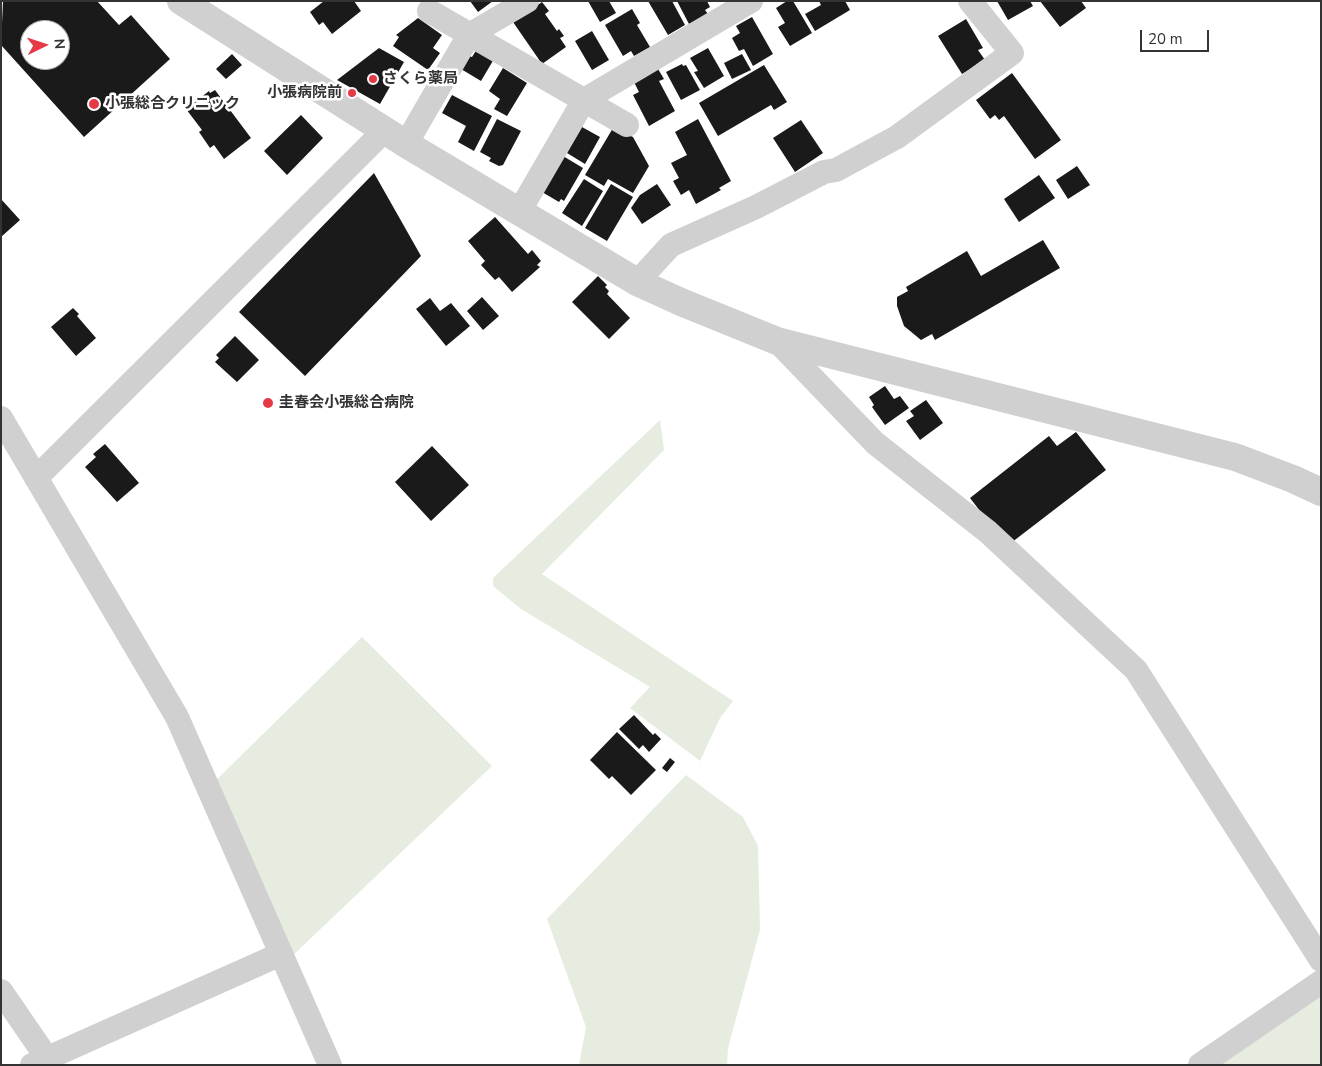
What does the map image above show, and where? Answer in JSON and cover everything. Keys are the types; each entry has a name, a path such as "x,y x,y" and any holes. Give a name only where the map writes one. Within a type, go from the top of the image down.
{"street":[{"path":"181,1 395,138 637,282 778,341 1235,457 1321,492"},
{"path":"36,478 395,138 469,35 527,1"},
{"path":"519,212 584,100 721,9 751,1"},
{"path":"637,282 671,246 756,207 824,172 836,170 897,137 1012,53 970,1"},
{"path":"429,11 627,125"},
{"path":"778,341 875,443 988,532 1136,670 1321,960"},
{"path":"1,418 177,717 330,1065"},
{"path":"1,991 40,1061 281,954"},
{"path":"1200,1065 1321,982"}],"shaded area":[{"path":"660,420 664,450 542,574 733,701 720,718 700,761 630,708 650,687 521,609 493,586 493,578"},
{"path":"362,637 492,766 290,958 212,784"},
{"path":"686,775 743,817 758,846 760,930 728,1048 727,1065 579,1065 586,1027 547,919"},
{"path":"1321,989 1321,1065 1209,1065"}],"building":[{"path":"3,1 97,1 119,25 131,15 170,59 84,137 24,70 70,70 70,20 20,20 20,66 1,45"},
{"path":"324,1 354,1 361,11 332,34 323,22 319,25 310,12"},
{"path":"470,1 493,1 478,12"},
{"path":"588,1 609,1 616,13 600,22"},
{"path":"648,1 672,1 685,25 668,35"},
{"path":"677,1 707,1 710,7 705,10 708,14 689,24"},
{"path":"787,1 793,1 812,33 790,46 778,27 785,23 776,8"},
{"path":"819,1 845,1 850,10 815,31 805,14 821,5"},
{"path":"997,1 1030,1 1033,6 1008,20"},
{"path":"1040,1 1081,1 1086,8 1060,27"},
{"path":"542,2 549,11 545,14 557,31 559,29 564,36 560,38 566,47 542,64 513,22"},
{"path":"632,9 640,23 637,25 650,47 634,56 631,51 623,56 605,25"},
{"path":"752,17 773,54 753,66 744,49 739,51 732,38 740,33 736,26"},
{"path":"418,18 442,35 433,48 440,53 428,70 393,46 399,37 396,35"},
{"path":"966,19 983,48 978,50 985,60 962,74 938,36"},
{"path":"592,31 609,60 592,70 575,41"},
{"path":"379,48 404,62 380,104 337,80"},
{"path":"708,48 724,76 704,88 694,72 698,71 690,58"},
{"path":"477,49 494,59 481,81 461,69 469,56 472,57"},
{"path":"232,54 242,65 226,79 216,69"},
{"path":"742,54 751,70 732,79 724,63"},
{"path":"682,64 683,66 686,65 700,90 681,100 666,72"},
{"path":"764,65 787,102 774,110 771,105 718,136 699,103"},
{"path":"503,68 527,83 507,116 494,109 500,99 489,91"},
{"path":"658,69 664,79 659,81 675,111 649,126 633,95 639,92 634,82"},
{"path":"1012,73 1061,140 1035,159 1004,116 999,120 995,115 990,119 976,100"},
{"path":"215,90 251,138 224,159 214,145 210,148 199,132 202,130 186,109 209,91 210,93"},
{"path":"452,95 492,116 474,151 458,142 466,126 442,113"},
{"path":"301,115 323,138 287,175 264,151"},
{"path":"497,119 521,131 503,165 499,166 489,161 491,158 480,152"},
{"path":"698,119 731,181 719,188 721,190 696,204 689,190 681,195 673,181 679,178 671,163 687,155 675,132"},
{"path":"801,120 823,153 795,172 773,138"},
{"path":"582,127 600,137 585,164 567,153"},
{"path":"613,128 633,137 649,166 633,193 608,179 604,186 585,175"},
{"path":"563,156 583,168 564,201 561,199 559,202 542,192"},
{"path":"1077,166 1090,185 1068,199 1056,180"},
{"path":"374,173 421,256 305,376 239,312"},
{"path":"1039,175 1055,198 1019,222 1004,199"},
{"path":"584,179 603,191 582,226 562,213"},
{"path":"611,184 633,197 607,241 585,228"},
{"path":"657,184 671,205 642,224 631,208 640,195"},
{"path":"1,199 20,220 1,237"},
{"path":"495,217 528,254 532,250 541,261 537,265 540,267 512,292 499,277 495,280 481,265 485,261 468,241"},
{"path":"1043,240 1060,268 935,340 932,334 921,340 904,326 897,306 897,297 908,291 906,287 967,251 981,276"},
{"path":"598,276 607,285 605,287 609,291 607,294 630,318 609,339 572,302"},
{"path":"482,297 499,316 483,330 467,311"},
{"path":"430,298 440,311 451,303 470,326 446,346 416,309"},
{"path":"73,308 79,314 77,316 96,338 76,356 51,327"},
{"path":"235,336 259,360 237,382 215,362 219,358 216,355"},
{"path":"885,386 894,399 900,396 909,408 885,425 872,407 874,405 869,397"},
{"path":"926,400 943,423 920,440 906,421 914,416 910,411"},
{"path":"1076,432 1106,470 1007,546 970,498 1049,436 1057,446"},
{"path":"105,444 139,483 117,502 85,467 96,457 93,454"},
{"path":"432,446 469,485 431,521 395,482"},
{"path":"634,715 653,735 655,733 661,739 649,752 643,745 639,749 619,729"},
{"path":"617,732 656,770 631,795 612,776 609,779 590,760"},
{"path":"670,758 675,762 667,772 662,768"}],"place":[{"name":"さくら薬局","path":"373,79"},
{"name":"小張病院前","path":"352,93"},
{"name":"小張総合クリニック","path":"94,104"},
{"name":"圭春会小張総合病院","path":"268,403"}]}
